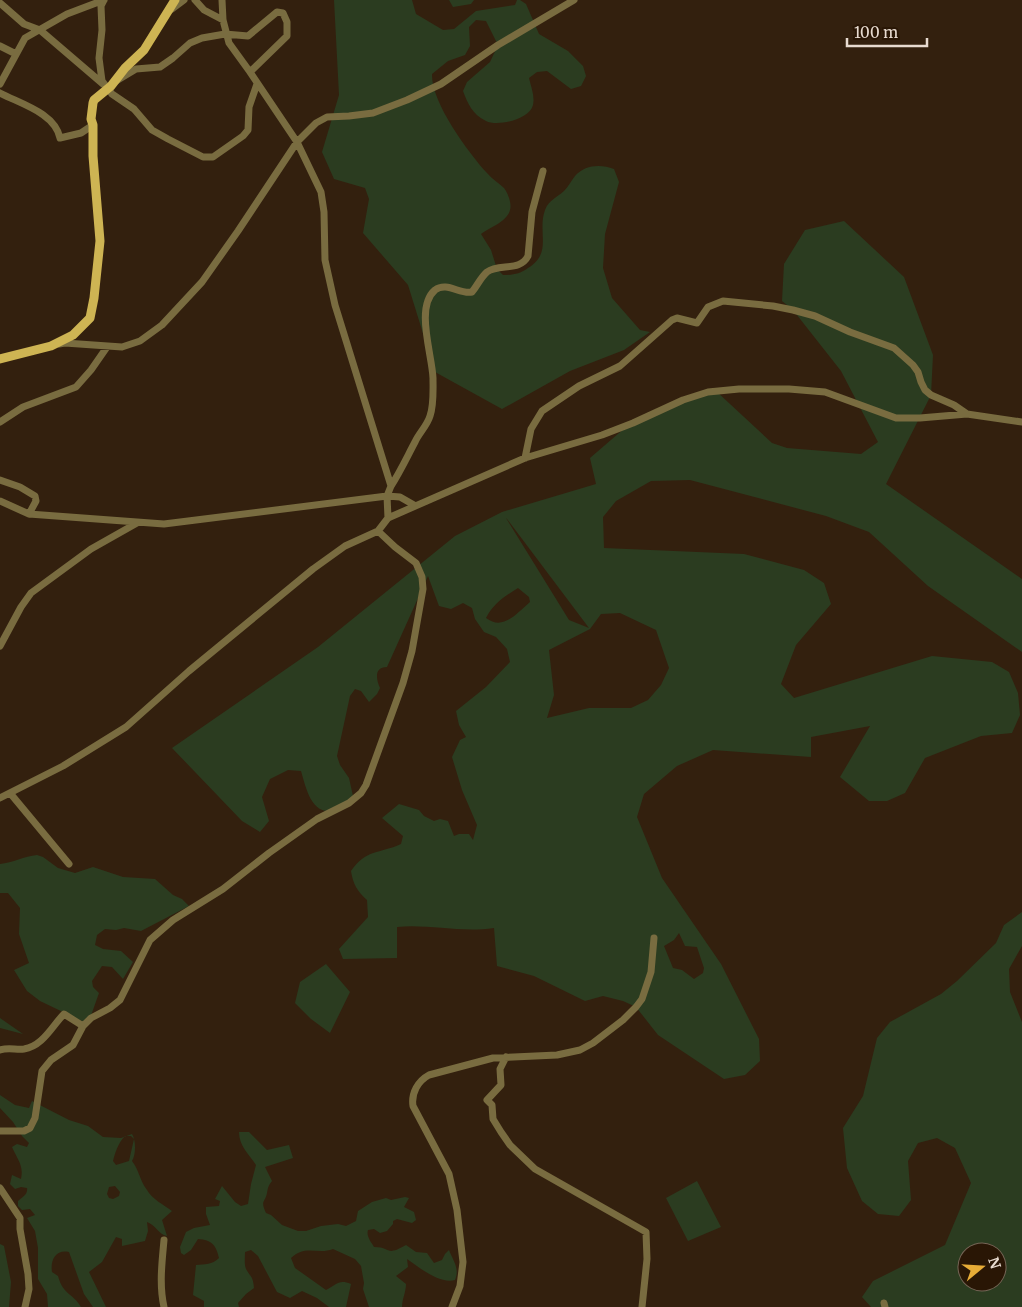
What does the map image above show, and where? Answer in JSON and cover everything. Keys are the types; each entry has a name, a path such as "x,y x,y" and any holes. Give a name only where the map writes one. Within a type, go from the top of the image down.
{"main road":[{"path":"0,359 51,346 73,335 90,318 100,241 93,156 92,111 94,100 110,88 125,68 144,50 175,0"}],"street":[{"path":"0,84 25,38 67,14 104,0"},
{"path":"104,0 101,6 102,30 98,58 102,81 110,88 112,94 134,109 152,130 190,151 209,158 213,157 243,136 248,130 249,107 257,84"},
{"path":"164,18 175,6 184,0"},
{"path":"195,0 204,10 223,20"},
{"path":"222,0 225,34 229,43 297,142 321,192 324,212 326,260 335,305 391,486"},
{"path":"51,346 65,343 122,347 140,341 162,325 202,282 225,251 297,142 316,123 327,117 373,112 408,100 441,84 498,44 574,0"},
{"path":"0,3 24,24 40,30 110,88"},
{"path":"110,88 114,82 136,69 160,67 194,41 225,34 248,36 277,12 283,14 287,22 287,36 250,72"},
{"path":"0,46 16,54"},
{"path":"0,93 48,117 58,131 60,138 81,133 93,125"},
{"path":"388,518 388,496 391,486 415,441 426,426 432,410 433,381 427,333 426,302 435,291 443,287 466,293 472,292 488,271 518,265 525,260 528,256 532,212 543,171"},
{"path":"525,458 531,429 542,411 579,386 620,366 672,320 677,318 697,323 708,307 723,301 793,310 816,316 864,338 887,344 913,365 925,390 966,414"},
{"path":"0,422 23,407 76,387 107,347"},
{"path":"0,798 62,766 126,727 189,671 313,569 345,546 378,531 388,518 525,458 633,423 683,400 708,392 739,389 789,389 825,392 896,418 966,414 1022,422"},
{"path":"0,480 20,487 36,496 36,501 29,514"},
{"path":"0,502 29,514 164,524 388,496 400,497 414,506"},
{"path":"0,646 20,607 31,593 91,549 137,523"},
{"path":"0,1131 24,1131 30,1128 34,1118 42,1071 51,1060 73,1045 83,1026 91,1018 110,1008 120,1000 150,940 156,933 173,920 223,889 269,852 317,819 349,803 361,793 366,785 404,683 412,651 422,589 422,577 416,563 378,531"},
{"path":"10,793 69,864"},
{"path":"452,1307 460,1286 463,1262 455,1201 448,1174 416,1113 412,1098 420,1080 429,1074 493,1058 557,1055 580,1050 593,1043 616,1026 642,999 651,972 654,938"},
{"path":"0,1050 6,1048 27,1048 38,1043 45,1038 64,1014 83,1026"},
{"path":"506,1057 500,1070 501,1085 487,1100 492,1105 493,1118 510,1145 534,1169 646,1232 647,1259 642,1307"},
{"path":"0,1188 20,1218 29,1289 24,1307"},
{"path":"164,1240 162,1264 162,1299 164,1307"}],"green space":[{"path":"334,0 412,0 416,14 443,30 454,29 476,11 515,5 517,0 526,4 539,34 568,51 583,66 586,76 581,86 571,89 547,71 537,72 529,78 533,91 531,110 520,118 505,122 491,123 481,118 471,108 463,91 467,82 490,62 498,45 486,21 476,20 469,27 470,46 465,55 448,61 432,74 433,85 438,98 452,126 479,164 504,188 509,199 510,210 505,218 481,234 491,250 497,269 503,275 522,272 536,262 540,256 543,242 543,218 545,210 553,199 564,191 575,176 583,170 593,166 614,169 619,182 605,234 603,268 612,298 640,330 650,332 624,350 570,371 502,409 435,372 408,285 363,233 369,199 365,188 334,179 322,152 339,95"},
{"path":"449,0 474,0 471,4 453,7"},
{"path":"844,221 904,277 933,355 931,395 886,484 1022,579 1022,652 928,586 869,532 826,516 690,480 651,481 616,501 603,517 604,548 744,554 804,570 824,583 831,604 796,645 781,684 794,698 932,656 992,662 1009,672 1018,693 1020,715 1012,733 981,736 925,758 905,793 887,801 869,801 840,777 870,726 811,737 811,757 713,750 677,766 644,794 637,817 662,878 721,964 759,1039 760,1061 745,1075 724,1079 658,1035 636,1007 623,1001 603,996 585,1001 534,976 497,966 494,928 469,930 397,927 397,958 343,959 339,949 368,917 367,900 356,887 351,871 368,855 401,844 403,836 382,818 399,804 419,810 424,816 434,821 440,819 448,821 454,836 469,834 473,840 477,825 462,790 452,757 460,740 466,737 459,725 456,711 486,687 510,662 507,649 496,637 484,632 475,619 472,608 463,603 451,609 439,606 428,576 387,667 378,671 377,677 380,688 377,694 369,702 361,691 355,689 350,696 337,756 340,765 349,778 353,796 348,807 328,811 317,807 309,796 301,771 288,770 270,779 262,797 269,821 260,832 242,821 172,748 318,647 455,536 502,512 596,484 590,458 626,427 706,393 716,391 772,443 787,448 861,454 878,442 841,371 793,310 782,301 784,264 805,230","holes":["506,518 589,628 569,620","518,588 529,597 530,602 504,622 492,622 486,618 496,604","620,613 656,630 669,668 661,685 648,700 631,708 589,708 547,718 554,695 549,650 590,629 601,614","679,933 685,946 697,947 704,968 703,973 694,979 682,970 673,968 664,946 674,940"]},
{"path":"37,855 58,868 75,873 93,867 123,877 155,879 189,906 141,931 124,928 116,930 105,929 97,935 95,945 103,949 121,951 133,962 123,979 112,967 102,966 92,981 93,987 99,993 88,1024 40,1001 27,991 14,970 29,963 19,934 20,908 8,893 0,893 0,864"},
{"path":"1022,912 1022,946 1009,969 1010,992 1022,1022 1022,1307 871,1307 862,1297 873,1281 945,1245 971,1183 955,1148 937,1138 918,1143 908,1161 911,1200 899,1216 878,1214 862,1201 847,1168 843,1128 863,1096 877,1038 890,1022 941,994 996,943 1004,925"},
{"path":"326,964 350,992 330,1033 311,1019 295,1003 300,982"},
{"path":"0,1018 23,1034 0,1028"},
{"path":"0,1095 15,1105 29,1108 32,1101 69,1120 88,1126 103,1137 124,1137 113,1161 116,1165 129,1161 134,1139 135,1151 132,1161 143,1183 158,1202 172,1211 162,1220 167,1236 147,1222 148,1231 145,1241 122,1246 122,1239 116,1237 102,1262 89,1272 106,1307 93,1307 84,1294 69,1252 61,1252 53,1260 52,1272 58,1276 65,1290 81,1307 48,1307 47,1294 38,1279 38,1248 35,1231 27,1218 35,1215 30,1209 22,1210 18,1206 18,1201 26,1194 27,1188 15,1189 10,1184 12,1175 21,1179 22,1174 12,1147 17,1144 27,1147 29,1143 0,1108","holes":["115,1186 120,1192 119,1196 113,1199 109,1198 107,1194 109,1187"]},
{"path":"239,1132 249,1132 267,1150 289,1145 293,1158 265,1167 272,1181 268,1187 263,1206 266,1213 282,1225 298,1231 338,1224 346,1226 356,1221 358,1211 372,1202 386,1198 391,1200 409,1198 404,1207 414,1212 416,1220 412,1223 397,1219 393,1221 393,1224 387,1231 380,1233 374,1229 368,1230 370,1241 374,1247 391,1251 406,1245 416,1252 427,1253 434,1263 442,1260 449,1250 457,1272 455,1280 449,1281 436,1277 407,1259 408,1267 396,1276 406,1284 402,1307 369,1307 363,1289 364,1283 361,1266 355,1259 333,1249 327,1251 306,1251 296,1254 291,1258 295,1268 326,1290 340,1282 351,1284 346,1307 329,1307 317,1298 302,1291 290,1298 277,1292 258,1256 251,1250 245,1252 245,1263 254,1288 238,1303 239,1307 204,1307 204,1301 193,1295 196,1265 214,1262 219,1258 216,1250 210,1242 198,1239 191,1250 184,1255 181,1253 180,1247 186,1232 194,1228 210,1225 206,1214 206,1207 219,1206 220,1201 215,1199 222,1186 235,1202 241,1206 248,1204 256,1165 243,1146"},
{"path":"697,1181 721,1227 688,1241 666,1198"},
{"path":"0,1244 4,1246 11,1282 9,1307 0,1307"}]}
